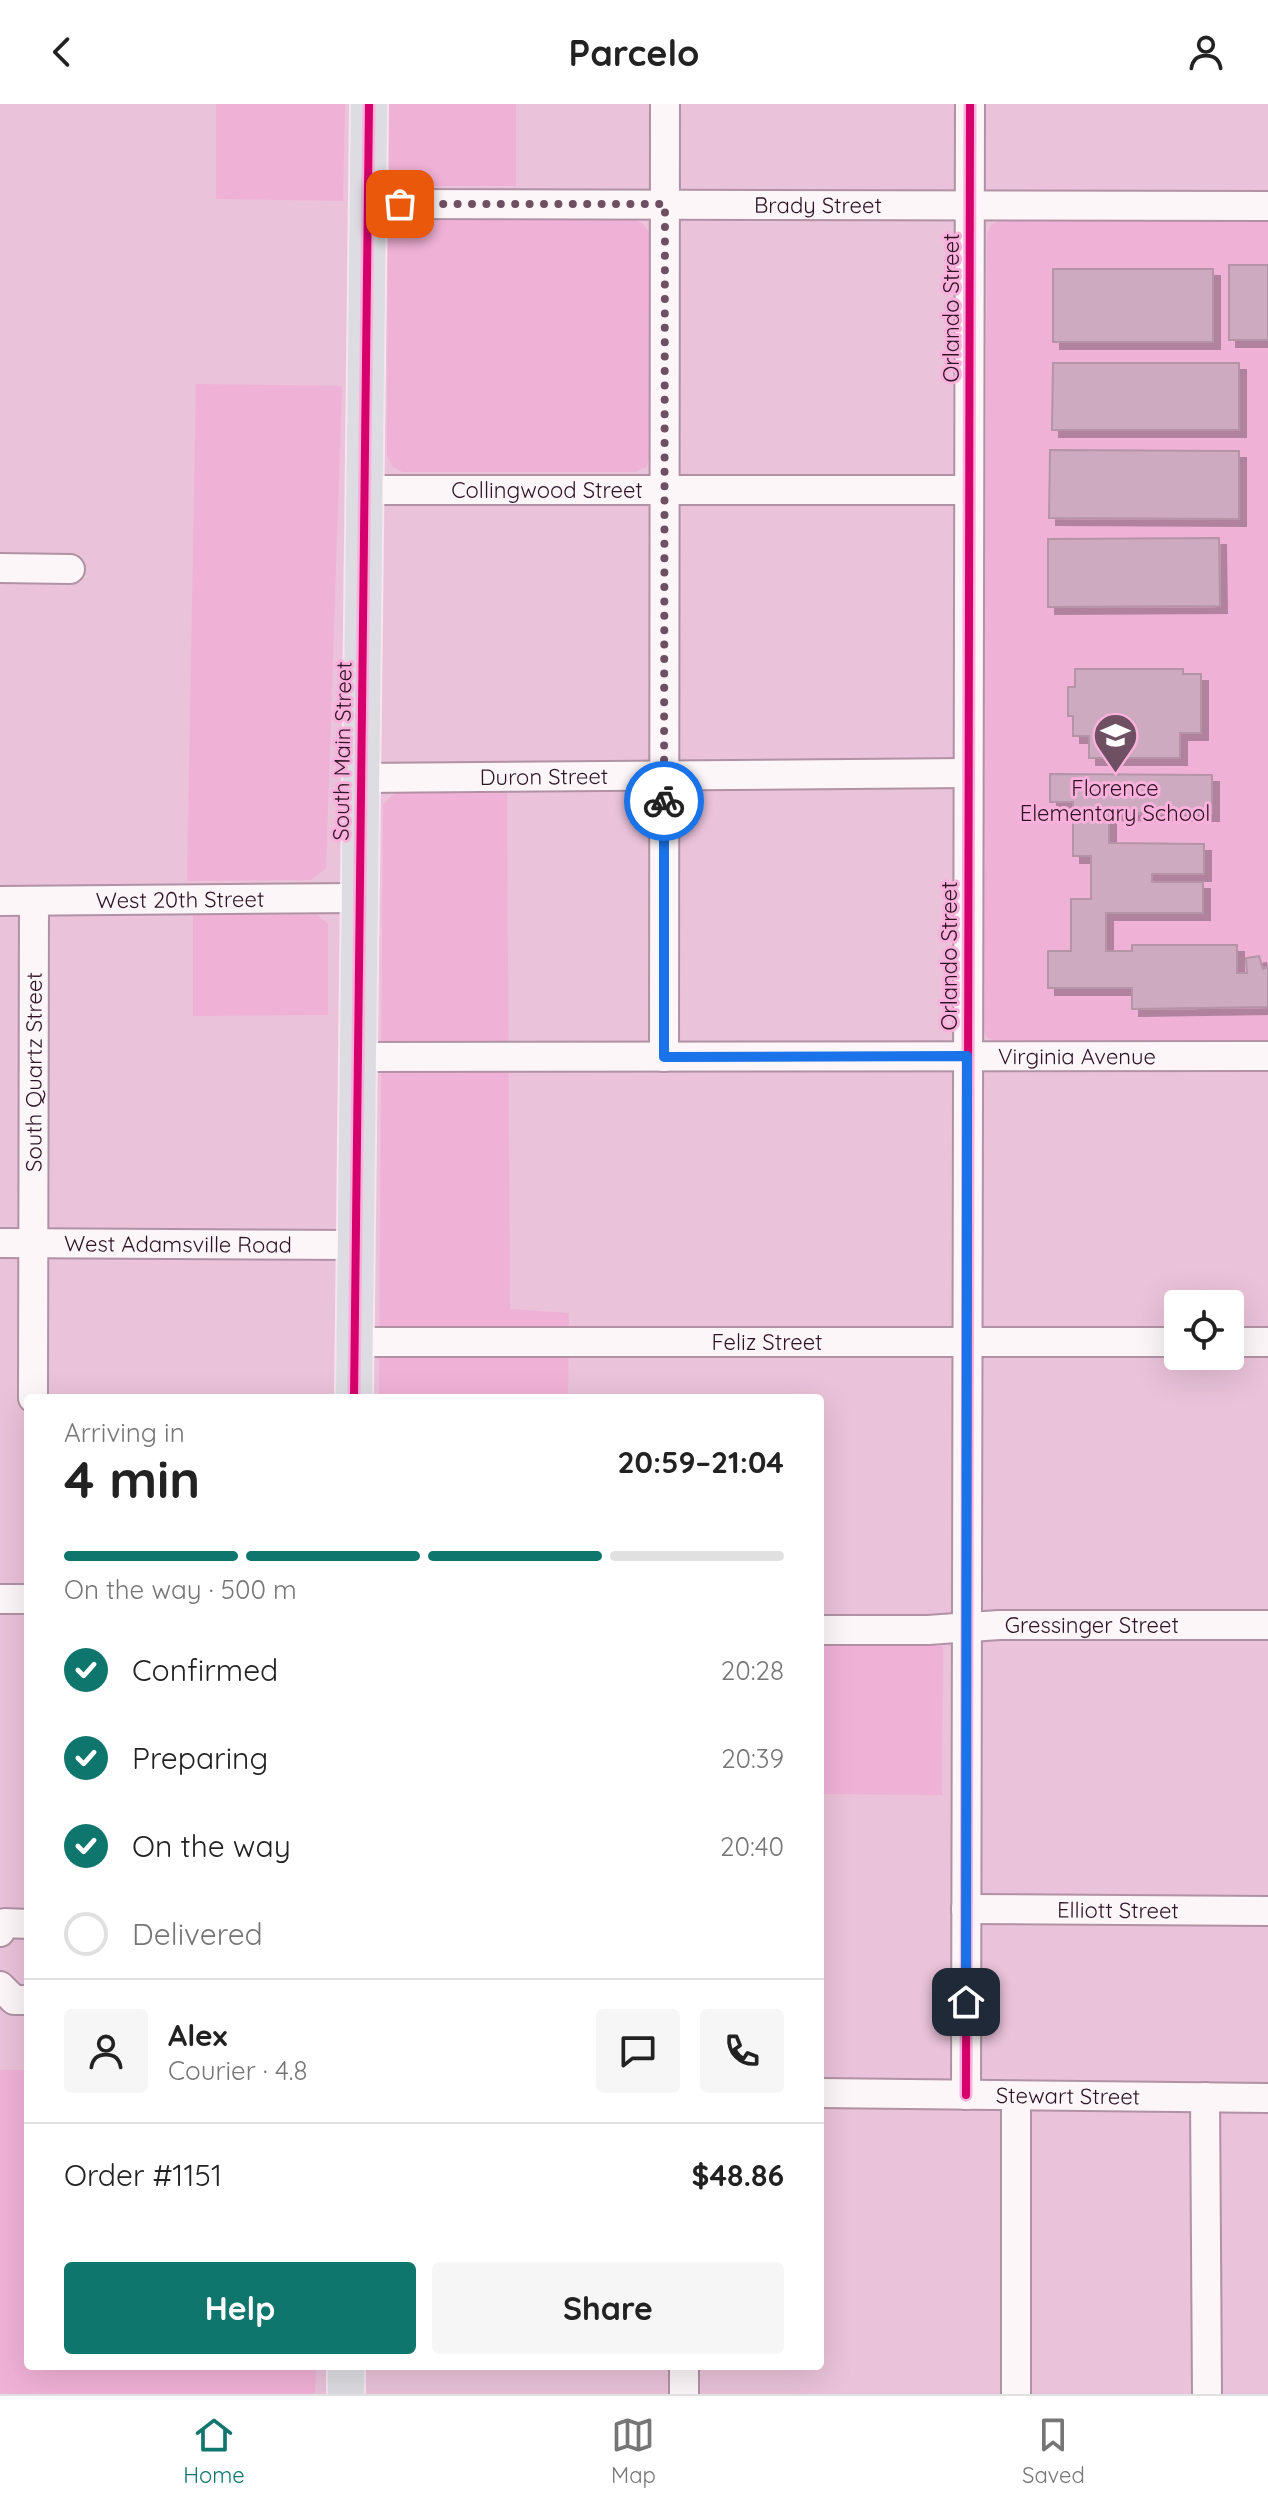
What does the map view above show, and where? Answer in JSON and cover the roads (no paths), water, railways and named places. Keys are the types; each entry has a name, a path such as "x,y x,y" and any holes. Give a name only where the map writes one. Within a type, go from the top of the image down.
{"main road":[{"name":"South Main Street","path":"354,1394 369,104"},
{"path":"346,2370 346,2394"}],"street":[{"path":"664,1057 665,104"},
{"name":"Orlando Street","path":"966,2095 970,104"},
{"name":"Brady Street","path":"368,204 1268,206"},
{"name":"Collingwood Street","path":"365,490 969,490"},
{"path":"0,568 70,569"},
{"name":"Duron Street","path":"360,778 968,773"},
{"name":"West 20th Street","path":"0,901 358,898"},
{"name":"South Quartz Street","path":"33,1394 34,901"},
{"name":"Virginia Avenue","path":"357,1057 1268,1056"},
{"name":"West Adamsville Road","path":"0,1243 356,1245"},
{"name":"Feliz Street","path":"355,1342 1164,1342"},
{"path":"1244,1342 1268,1342"},
{"path":"0,1599 24,1599"},
{"name":"Gressinger Street","path":"824,1630 999,1625 1268,1625"},
{"name":"Elliott Street","path":"966,1909 1268,1911"},
{"path":"0,1932 5,1923 24,1924"},
{"path":"0,1986 14,2000 24,2000"},
{"name":"Stewart Street","path":"824,2093 1268,2098"},
{"path":"1016,2097 1016,2394"},
{"path":"1205,2097 1207,2394"},
{"path":"684,2370 684,2394"}],"place":[{"name":"Florence Elementary School","path":"1115,774"}]}
